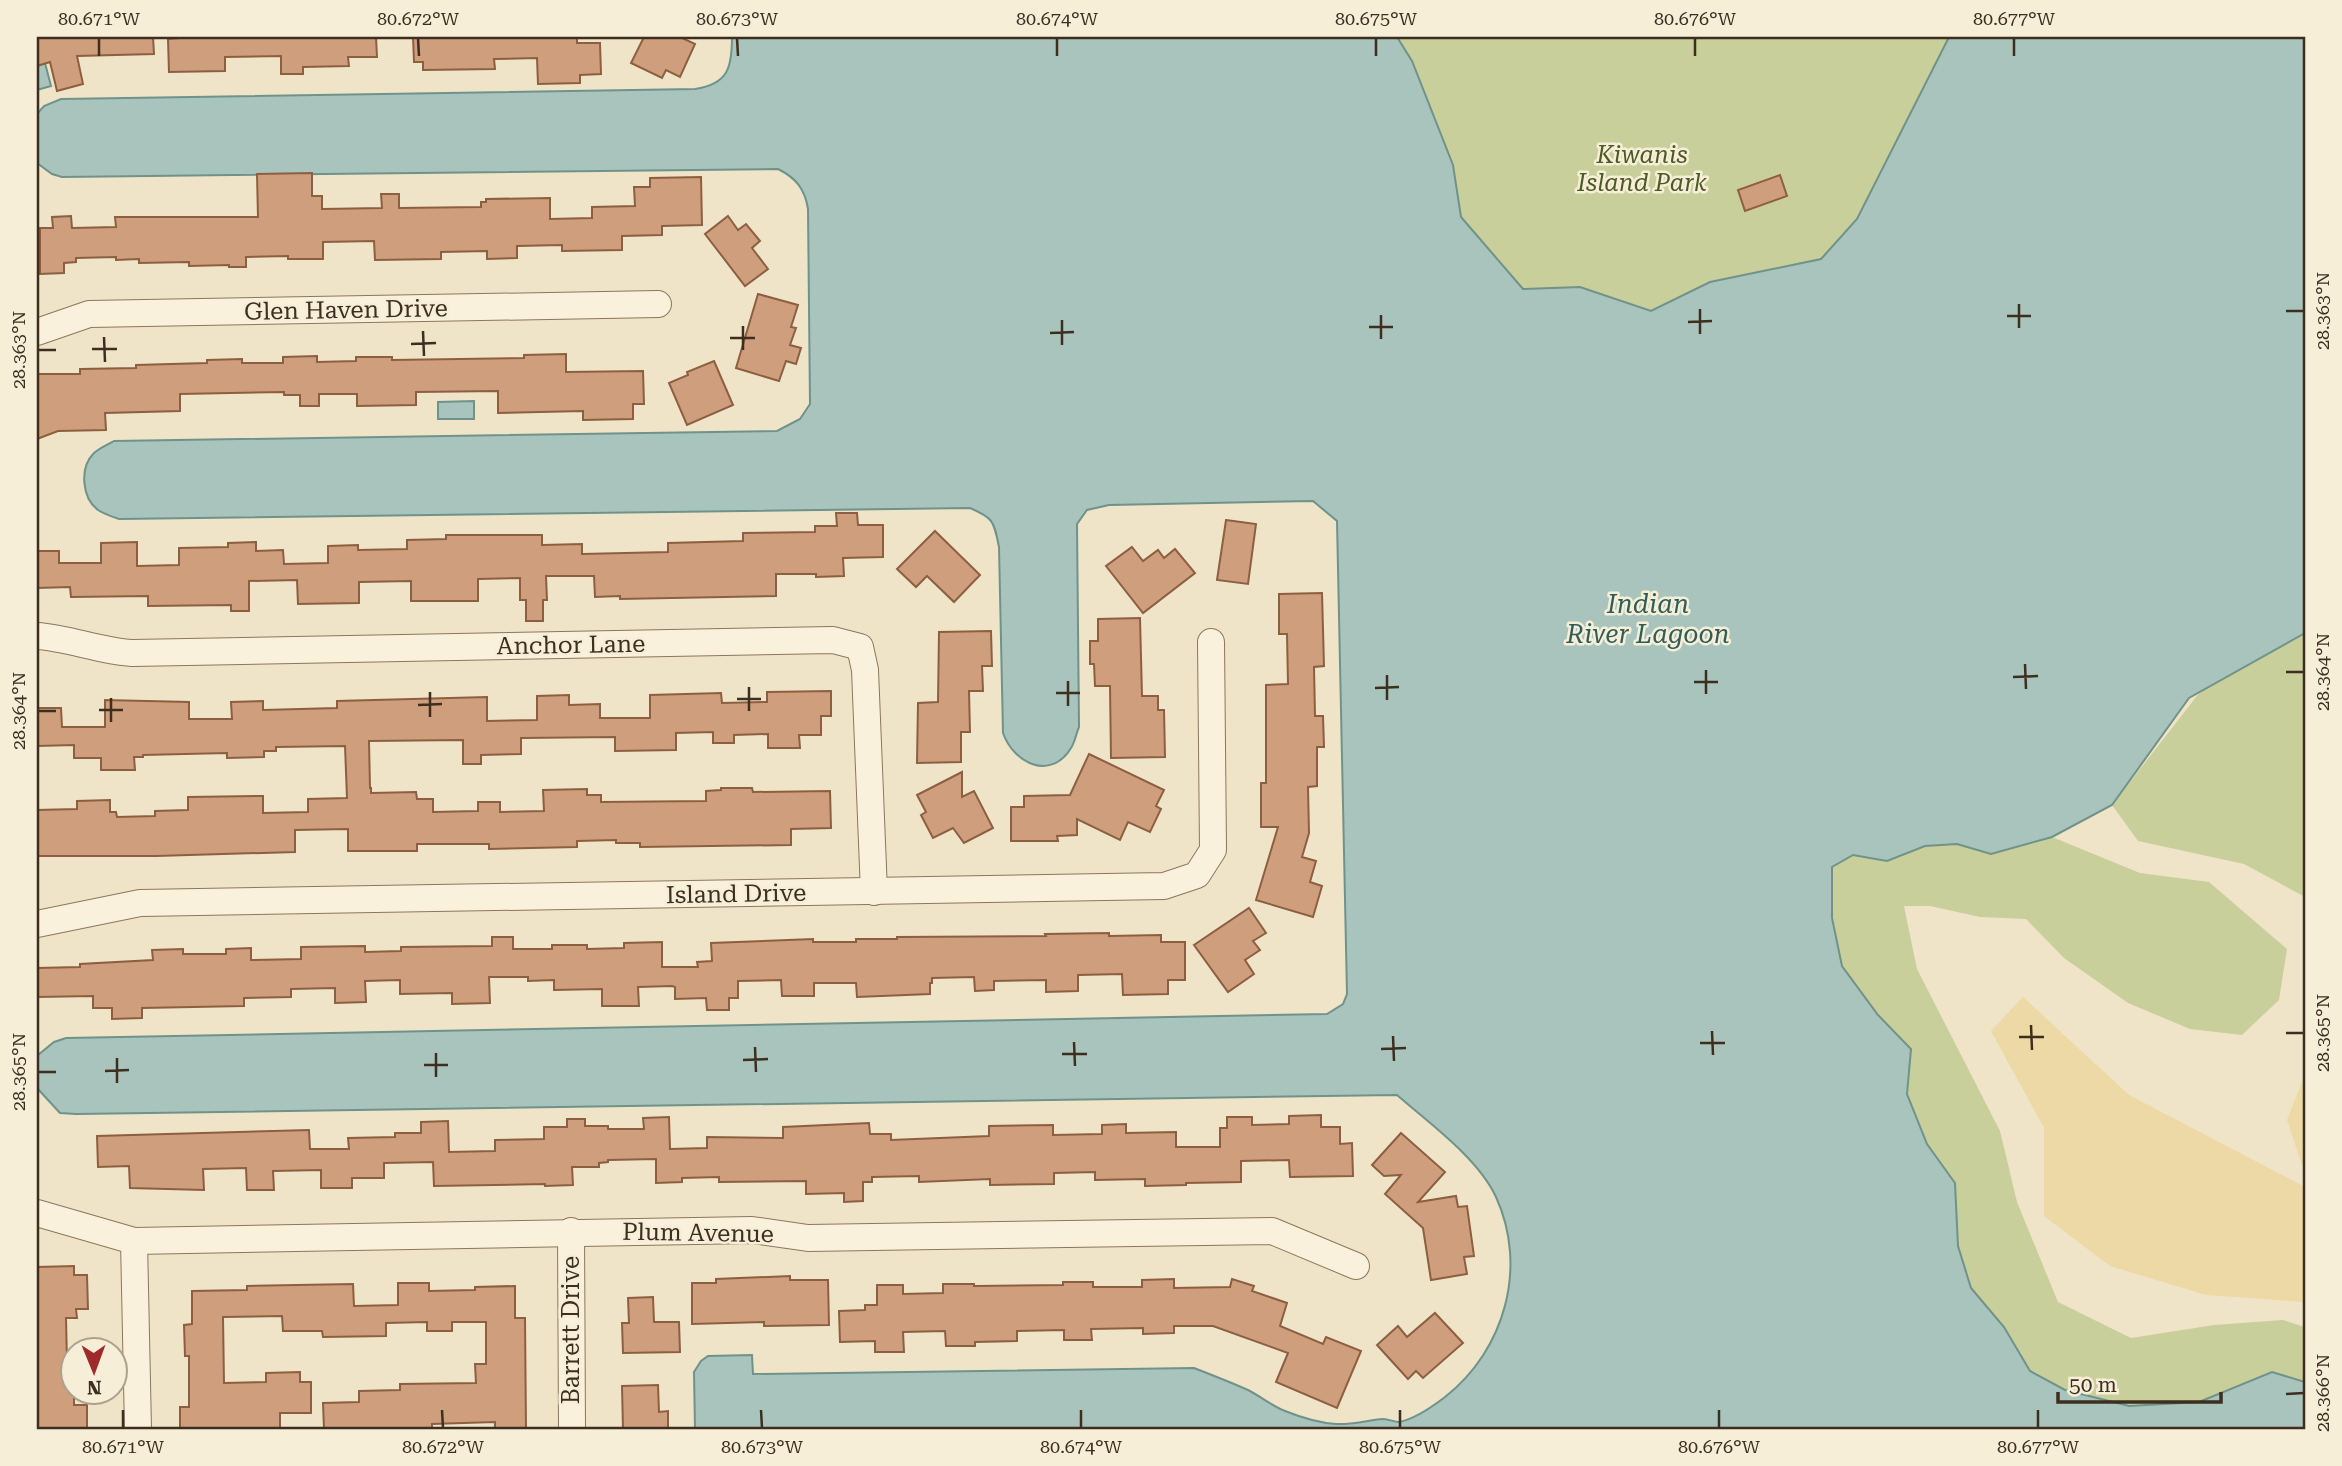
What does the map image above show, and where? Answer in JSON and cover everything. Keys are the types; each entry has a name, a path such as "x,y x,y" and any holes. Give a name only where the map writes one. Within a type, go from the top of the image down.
{"street":[{"name":"Glen Haven Drive","path":"37,332 89,314 657,304"},
{"name":"Anchor Lane","path":"37,636 114,652 132,653 833,640 860,648 865,670 874,891"},
{"name":"Island Drive","path":"37,924 140,903 1164,886 1197,875 1213,850 1211,642"},
{"name":"Plum Avenue","path":"37,1213 134,1241 571,1231 752,1230 808,1238 1272,1231 1356,1266"},
{"name":"Barrett Drive","path":"571,1231 572,1429"},
{"path":"134,1241 138,1429"}],"green space":[{"name":"Kiwanis Island Park","path":"1397,37 1949,37 1857,219 1821,259 1710,282 1651,311 1580,287 1523,289 1461,217 1449,154 1412,61"},
{"path":"2305,633 2305,897 2244,864 2138,841 2112,805 2200,692"},
{"path":"2052,837 2140,873 2209,882 2287,949 2279,1000 2242,1035 2190,1029 2128,1003 2064,958 2026,919 1980,917 1930,906 1904,906 1917,969 2000,1131 2017,1202 2058,1302 2131,1338 2214,1325 2283,1320 2305,1327 2305,1382 2272,1372 2198,1402 2129,1406 2065,1390 2030,1371 2004,1327 1971,1288 1958,1246 1955,1183 1927,1144 1907,1094 1910,1049 1878,1015 1842,966 1832,918 1832,866 1853,855 1887,861 1925,846 1957,844 1991,854"}],"sand":[{"path":"2023,997 2129,1095 2305,1187 2305,1302 2206,1295 2110,1266 2044,1216 2044,1128 1991,1031"},
{"path":"2305,1074 2305,1174 2287,1120"}],"water":[{"name":"Indian River Lagoon","path":"732,37 1397,37 1412,61 1453,165 1461,217 1523,289 1580,287 1651,311 1710,282 1821,259 1857,219 1949,37 2305,37 2305,633 2189,698 2112,805 2052,837 1991,854 1957,844 1925,846 1887,861 1853,855 1832,867 1832,918 1842,966 1878,1015 1911,1049 1907,1094 1927,1144 1955,1183 1958,1246 1971,1288 2004,1327 2030,1371 2065,1390 2129,1406 2199,1402 2272,1372 2305,1382 2305,1429 695,1429 694,1372 701,1361 708,1356 752,1355 753,1374 1194,1368 1248,1390 1280,1409 1310,1419 1342,1424 1383,1419 1399,1422 1435,1405 1466,1378 1483,1356 1496,1332 1510,1279 1510,1251 1505,1224 1496,1197 1477,1169 1452,1142 1397,1095 60,1113 37,1088 38,1055 54,1042 66,1038 1327,1014 1343,1004 1347,994 1337,521 1313,501 1109,505 1087,510 1077,524 1079,727 1072,746 1063,758 1044,766 1024,760 1015,753 1003,733 999,547 992,522 970,508 119,519 93,505 84,483 86,467 94,453 114,441 777,431 800,419 810,404 808,209 799,185 778,169 62,177 52,174 37,163 37,114 44,106 61,99 695,89 715,83 726,73 731,58"},
{"path":"45,63 51,86 37,90 37,66"},
{"path":"474,401 474,419 438,419 438,402"}],"building":[{"path":"37,37 153,37 154,54 77,56 83,84 57,91 50,62 37,66"},
{"path":"376,37 377,57 348,57 349,66 303,67 303,74 281,74 281,56 225,57 225,71 169,72 168,39"},
{"path":"413,37 577,37 577,43 600,43 601,74 580,75 580,83 538,84 537,58 494,59 495,69 423,70 423,62 414,62"},
{"path":"644,37 680,37 695,44 680,77 666,70 662,78 631,63"},
{"path":"312,173 312,196 322,196 322,209 382,208 381,194 399,194 399,208 481,207 481,202 486,202 486,199 550,198 550,219 592,218 592,207 635,206 634,187 650,187 650,178 701,177 702,225 662,226 662,235 622,236 622,250 562,251 562,245 517,246 517,258 487,259 487,251 441,252 441,259 375,260 374,241 323,242 323,259 246,257 246,267 229,267 189,266 189,262 139,263 139,259 116,260 116,257 76,258 76,262 64,263 64,273 40,274 40,228 53,228 52,217 71,216 72,228 116,227 115,217 258,217 257,174"},
{"path":"1780,175 1787,196 1745,211 1738,190"},
{"path":"728,216 738,230 746,224 760,241 752,248 768,269 745,286 705,234"},
{"path":"758,294 798,305 791,327 796,328 790,345 801,348 796,364 786,361 779,381 736,368"},
{"path":"566,354 566,372 643,371 644,404 633,404 633,419 583,420 583,411 498,413 498,391 416,392 416,405 357,406 357,394 319,394 319,406 300,406 300,395 284,395 284,392 180,394 180,411 105,413 106,430 58,431 37,439 37,374 80,374 80,369 207,363 207,360 242,359 242,363 283,363 283,357 317,356 317,362 356,361 356,357 392,357 392,360 524,358 524,355"},
{"path":"714,361 733,405 687,425 669,383"},
{"path":"836,513 857,513 858,525 883,525 883,557 843,558 844,576 776,574 776,596 620,599 620,596 595,597 594,576 546,576 547,600 543,600 543,621 526,621 526,600 520,600 520,578 478,579 478,601 411,601 411,581 359,582 359,603 298,604 297,580 249,581 249,611 231,611 231,605 148,606 148,596 71,597 70,587 37,588 37,551 59,551 59,563 101,563 101,543 137,542 137,566 179,565 179,548 228,547 228,543 256,542 256,551 283,550 284,564 328,563 328,546 358,545 358,550 407,549 407,540 446,539 446,535 542,535 542,545 582,544 582,554 668,552 668,543 743,541 743,533 815,532 815,526 837,526"},
{"path":"1226,520 1256,524 1248,584 1217,580"},
{"path":"935,531 980,575 954,602 927,576 916,587 897,569"},
{"path":"1132,547 1143,561 1158,550 1164,558 1175,549 1195,573 1143,613 1106,566"},
{"path":"1322,593 1324,666 1314,667 1315,716 1323,716 1324,747 1317,747 1317,786 1308,787 1309,833 1302,857 1316,861 1310,882 1322,886 1313,917 1256,900 1278,827 1261,827 1261,783 1266,783 1266,685 1288,684 1287,634 1279,634 1279,594"},
{"path":"1140,618 1142,696 1158,696 1158,710 1164,710 1165,757 1111,758 1110,686 1095,686 1094,664 1090,664 1090,641 1098,641 1098,619"},
{"path":"991,631 992,666 982,666 983,691 969,691 970,732 961,732 961,762 917,763 918,703 938,702 939,632"},
{"path":"831,691 831,716 821,716 821,735 799,735 800,748 768,748 768,734 734,735 734,743 713,743 713,732 676,733 676,750 615,751 615,737 521,738 521,754 481,755 481,764 463,764 463,740 369,741 371,793 416,792 417,799 433,799 433,812 478,811 478,802 500,802 500,812 544,811 543,790 587,789 587,795 601,795 601,802 706,801 706,791 721,788 752,788 753,792 830,791 831,828 791,829 791,845 640,847 640,843 616,843 616,840 577,841 577,847 489,849 489,844 417,844 417,851 348,851 348,829 295,830 295,852 37,856 37,810 77,809 77,801 110,800 110,812 116,812 117,817 155,816 155,811 188,810 188,797 263,796 263,813 308,812 308,799 347,798 345,746 276,747 276,751 264,751 264,757 227,758 227,753 143,755 134,757 135,770 101,770 101,758 74,758 74,745 37,746 37,708 61,708 62,727 105,727 105,700 189,702 189,719 232,719 231,702 263,701 263,710 337,708 337,701 487,697 487,721 537,720 537,696 569,695 569,705 600,704 600,718 650,718 650,695 721,693 722,703 767,702 767,692"},
{"path":"1089,754 1164,790 1156,806 1161,809 1150,832 1128,822 1120,840 1077,819 1077,835 1057,836 1058,841 1011,841 1011,807 1024,807 1024,796 1070,795"},
{"path":"962,772 962,797 974,791 993,828 964,843 953,828 933,838 921,815 926,812 917,795"},
{"path":"1249,908 1266,933 1253,941 1260,950 1245,960 1254,974 1228,992 1194,945"},
{"path":"1109,933 1109,936 1161,935 1161,942 1185,942 1185,980 1168,980 1168,994 1123,995 1122,974 1078,975 1078,991 1046,992 1046,980 994,981 994,990 975,991 974,977 932,978 930,994 857,997 856,983 814,983 814,996 782,996 781,980 738,981 738,998 729,998 729,1010 707,1010 706,998 675,999 675,987 672,986 638,987 639,1006 602,1006 602,989 554,990 554,980 528,981 528,977 489,977 490,1003 452,1004 452,993 400,994 400,980 365,981 366,1002 335,1003 335,988 291,989 291,997 244,998 244,1006 142,1008 142,1018 112,1019 112,1008 93,1008 93,996 37,997 37,968 153,960 152,950 183,949 183,954 226,954 226,949 251,948 251,960 301,959 301,947 365,946 365,952 401,951 401,947 492,946 492,937 513,937 513,949 552,949 552,945 587,945 587,949 624,948 624,943 662,942 662,967 698,967 697,962 712,961 711,943 813,939 813,942 856,942 856,939 897,937"},
{"path":"1321,1115 1321,1127 1340,1127 1340,1144 1352,1143 1353,1176 1290,1177 1289,1160 1241,1161 1241,1182 1186,1185 1145,1186 1145,1179 1095,1180 1095,1172 1054,1173 1054,1184 990,1185 990,1179 919,1182 919,1176 872,1177 872,1182 863,1182 863,1201 844,1202 844,1193 806,1194 806,1181 719,1182 719,1177 682,1178 682,1182 656,1183 656,1159 608,1160 599,1163 599,1167 572,1167 573,1185 434,1186 433,1162 384,1163 384,1178 352,1178 352,1188 321,1188 321,1170 273,1171 274,1190 247,1190 246,1168 203,1169 204,1190 130,1188 129,1166 98,1167 97,1136 309,1130 310,1149 349,1149 348,1138 395,1137 395,1133 421,1133 421,1122 448,1121 449,1152 495,1151 495,1140 544,1139 544,1127 567,1127 567,1119 585,1119 585,1126 608,1126 608,1129 644,1129 643,1118 669,1117 670,1149 707,1148 707,1137 783,1138 783,1127 869,1123 870,1134 891,1134 891,1140 989,1136 989,1126 1053,1125 1053,1135 1102,1134 1102,1125 1126,1124 1126,1133 1176,1132 1176,1147 1220,1147 1220,1128 1227,1128 1227,1117 1252,1117 1252,1125 1289,1124 1289,1116"},
{"path":"1401,1133 1445,1172 1418,1202 1456,1196 1458,1207 1467,1206 1474,1256 1464,1257 1467,1274 1431,1280 1423,1228 1385,1194 1401,1175 1384,1176 1372,1165"},
{"path":"74,1266 74,1275 87,1275 88,1309 76,1309 77,1318 66,1318 66,1336 60,1336 60,1406 87,1406 87,1429 37,1429 37,1267"},
{"path":"790,1276 790,1280 828,1280 829,1325 764,1326 764,1322 692,1324 692,1283 716,1283 716,1279"},
{"path":"1174,1279 1174,1288 1230,1287 1232,1279 1254,1286 1252,1291 1287,1303 1280,1326 1323,1344 1326,1337 1361,1351 1337,1408 1276,1382 1288,1353 1213,1326 1174,1326 1174,1333 1143,1334 1143,1328 1091,1329 1092,1340 1064,1340 1064,1330 1017,1331 1017,1341 975,1342 975,1346 946,1346 945,1331 903,1332 904,1352 875,1352 875,1341 840,1342 839,1311 865,1310 865,1305 877,1305 877,1285 903,1285 903,1294 943,1293 943,1284 1063,1285 1063,1282 1093,1282 1093,1287 1142,1287 1142,1280"},
{"path":"398,1283 429,1283 429,1291 515,1286 515,1318 525,1318 526,1429 495,1429 495,1422 432,1424 432,1429 324,1429 323,1403 359,1402 359,1391 400,1390 400,1384 476,1383 475,1364 486,1364 486,1322 452,1322 452,1331 427,1331 427,1322 386,1323 386,1336 323,1337 322,1331 283,1331 282,1316 223,1317 224,1383 266,1382 266,1373 300,1372 300,1382 311,1382 311,1413 280,1413 280,1429 180,1429 180,1407 189,1407 189,1356 185,1356 184,1325 192,1324 192,1291 247,1290 247,1286 353,1284 354,1306 398,1305"},
{"path":"653,1297 654,1322 679,1322 680,1352 623,1353 622,1323 629,1323 628,1298"},
{"path":"1435,1313 1463,1343 1423,1378 1416,1371 1408,1379 1377,1345 1398,1326 1407,1337"},
{"path":"658,1385 659,1412 668,1411 668,1429 623,1429 622,1386"}]}
